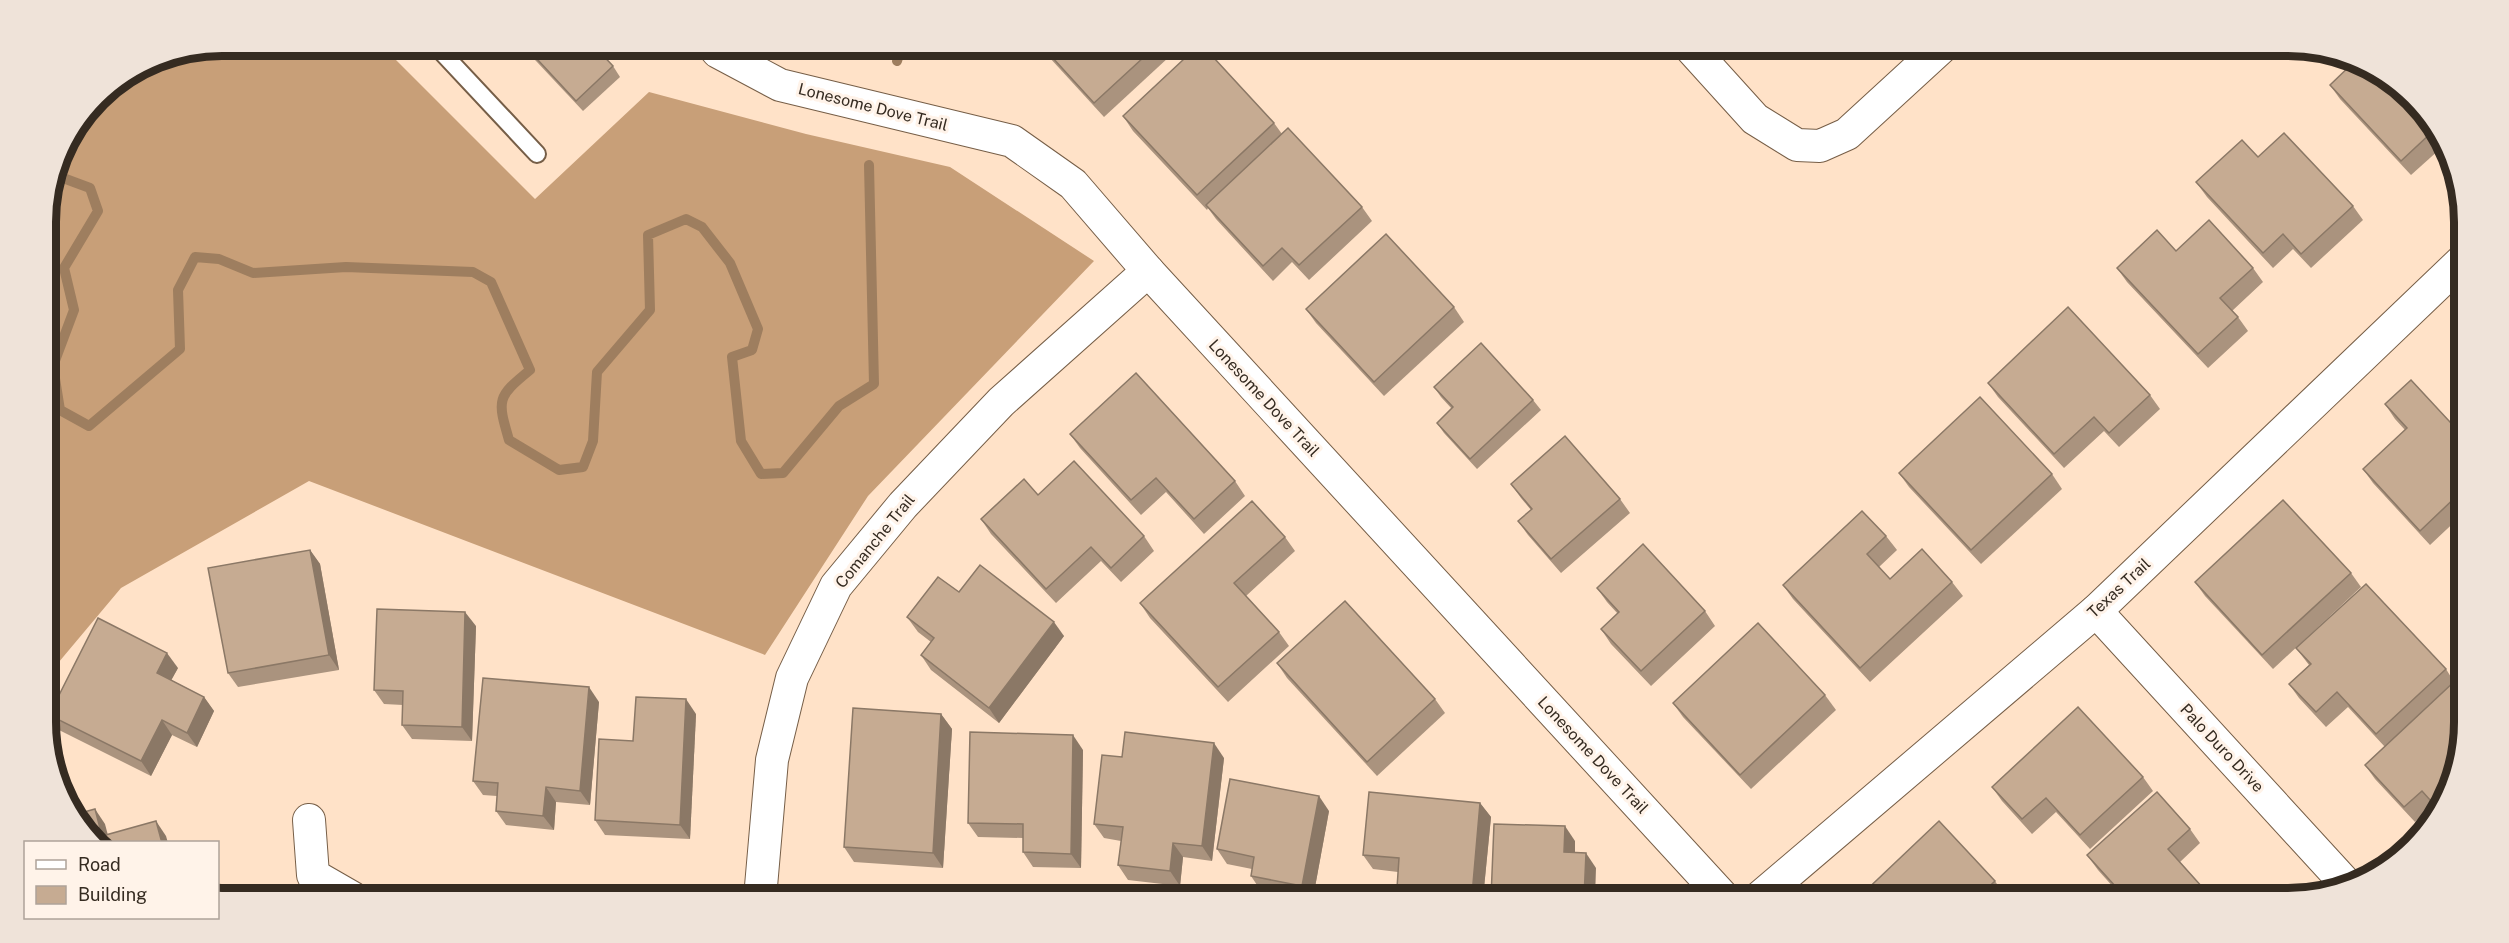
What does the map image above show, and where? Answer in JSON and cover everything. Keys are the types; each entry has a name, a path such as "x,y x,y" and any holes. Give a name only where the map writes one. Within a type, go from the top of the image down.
{"street":[{"name":"Lonesome Dove Trail","path":"726,56 780,85 1012,141 1072,184 1148,272 1714,887"},
{"path":"1698,56 1755,119 1797,145 1820,146 1847,134 1932,56"},
{"name":"Texas Trail","path":"1772,887 2096,611 2454,269"},
{"name":"Comanche Trail","path":"761,888 772,759 789,688 836,586 903,505 1001,402 1148,272"},
{"name":"Palo Duro Drive","path":"2096,611 2342,879"},
{"path":"309,820 313,875 336,888"}],"lane":[{"path":"445,56 537,154"}],"shaded area":[{"path":"211,56 392,56 535,199 649,92 806,134 950,167 1094,261 868,496 765,655 309,481 121,588 56,665 57,200 68,158 90,121 112,97 129,84 158,68 179,61"}],"building":[{"path":"534,56 603,56 613,66 576,101"},
{"path":"1051,56 1145,56 1094,103"},
{"path":"1187,56 1212,56 1274,123 1197,195 1123,116"},
{"path":"2348,67 2361,73 2397,97 2412,112 2429,135 2401,161 2330,85"},
{"path":"1288,128 1362,207 1299,265 1282,248 1263,266 1206,205"},
{"path":"2284,133 2353,206 2301,254 2283,234 2263,253 2196,182 2242,140 2258,157"},
{"path":"2209,220 2253,268 2220,298 2238,317 2198,354 2117,268 2157,230 2176,251"},
{"path":"1386,234 1454,307 1374,382 1306,309"},
{"path":"2068,307 2150,395 2109,433 2094,417 2054,454 1988,383"},
{"path":"1481,343 1533,400 1470,459 1437,423 1453,407 1434,387"},
{"path":"1136,373 1235,481 1194,519 1156,478 1131,500 1070,434"},
{"path":"2411,380 2454,426 2454,499 2420,531 2363,469 2407,428 2385,404"},
{"path":"1980,397 2052,474 1971,550 1899,473"},
{"path":"1565,436 1620,499 1551,559 1518,521 1532,509 1511,484"},
{"path":"1074,461 1144,536 1111,568 1091,547 1046,589 981,519 1024,479 1038,495"},
{"path":"2283,500 2351,573 2262,655 2195,582"},
{"path":"1252,501 1285,537 1234,583 1279,632 1218,687 1140,603"},
{"path":"1862,511 1886,536 1867,554 1890,579 1922,549 1952,582 1860,668 1783,585"},
{"path":"1643,544 1705,611 1641,671 1601,629 1619,612 1597,588"},
{"path":"310,550 329,655 228,673 208,568"},
{"path":"980,565 1054,622 989,708 921,655 934,638 907,617 938,577 959,592"},
{"path":"2366,584 2446,669 2376,734 2337,692 2316,712 2289,684 2311,664 2296,648"},
{"path":"1345,601 1435,699 1367,762 1277,663"},
{"path":"377,609 465,612 462,727 402,725 403,691 374,690"},
{"path":"98,618 167,653 157,673 204,697 187,733 162,720 141,761 56,718 56,701"},
{"path":"1758,623 1825,695 1740,775 1673,703"},
{"path":"483,678 589,687 580,791 546,787 543,816 496,811 498,783 473,781"},
{"path":"2454,682 2452,743 2445,775 2432,802 2422,791 2404,807 2365,765"},
{"path":"636,697 686,699 680,825 595,820 599,739 633,741"},
{"path":"2078,707 2143,777 2080,835 2046,798 2022,819 1992,787"},
{"path":"853,708 941,714 933,853 844,847"},
{"path":"970,732 1073,735 1071,854 1023,852 1023,824 968,823"},
{"path":"1125,732 1214,743 1202,846 1173,843 1170,871 1118,865 1123,827 1094,824 1102,755 1122,757"},
{"path":"1230,779 1319,796 1302,886 1251,876 1254,857 1217,849"},
{"path":"1369,792 1480,803 1473,887 1397,887 1399,858 1363,855"},
{"path":"2157,792 2190,829 2168,849 2202,887 2116,887 2087,855"},
{"path":"95,809 102,836 97,831 83,812"},
{"path":"156,821 161,841 107,841 102,836"},
{"path":"1939,821 1995,881 1988,887 1869,887"},
{"path":"1494,824 1565,826 1564,852 1586,853 1584,887 1491,887"}],"waterway":[{"path":"897,61 899,56"},
{"path":"56,385 60,410 89,426 180,349 178,290 195,257 219,259 253,273 346,267 473,272 491,282 530,370 511,387 503,400 503,416 509,440 559,470 583,467 593,441 597,372 650,310 648,235 686,219 702,227 730,263 758,329 752,350 732,357 741,441 761,474 783,473 839,406 874,384 869,165"},
{"path":"56,358 74,310 64,268 98,211 90,188 62,177"}]}
